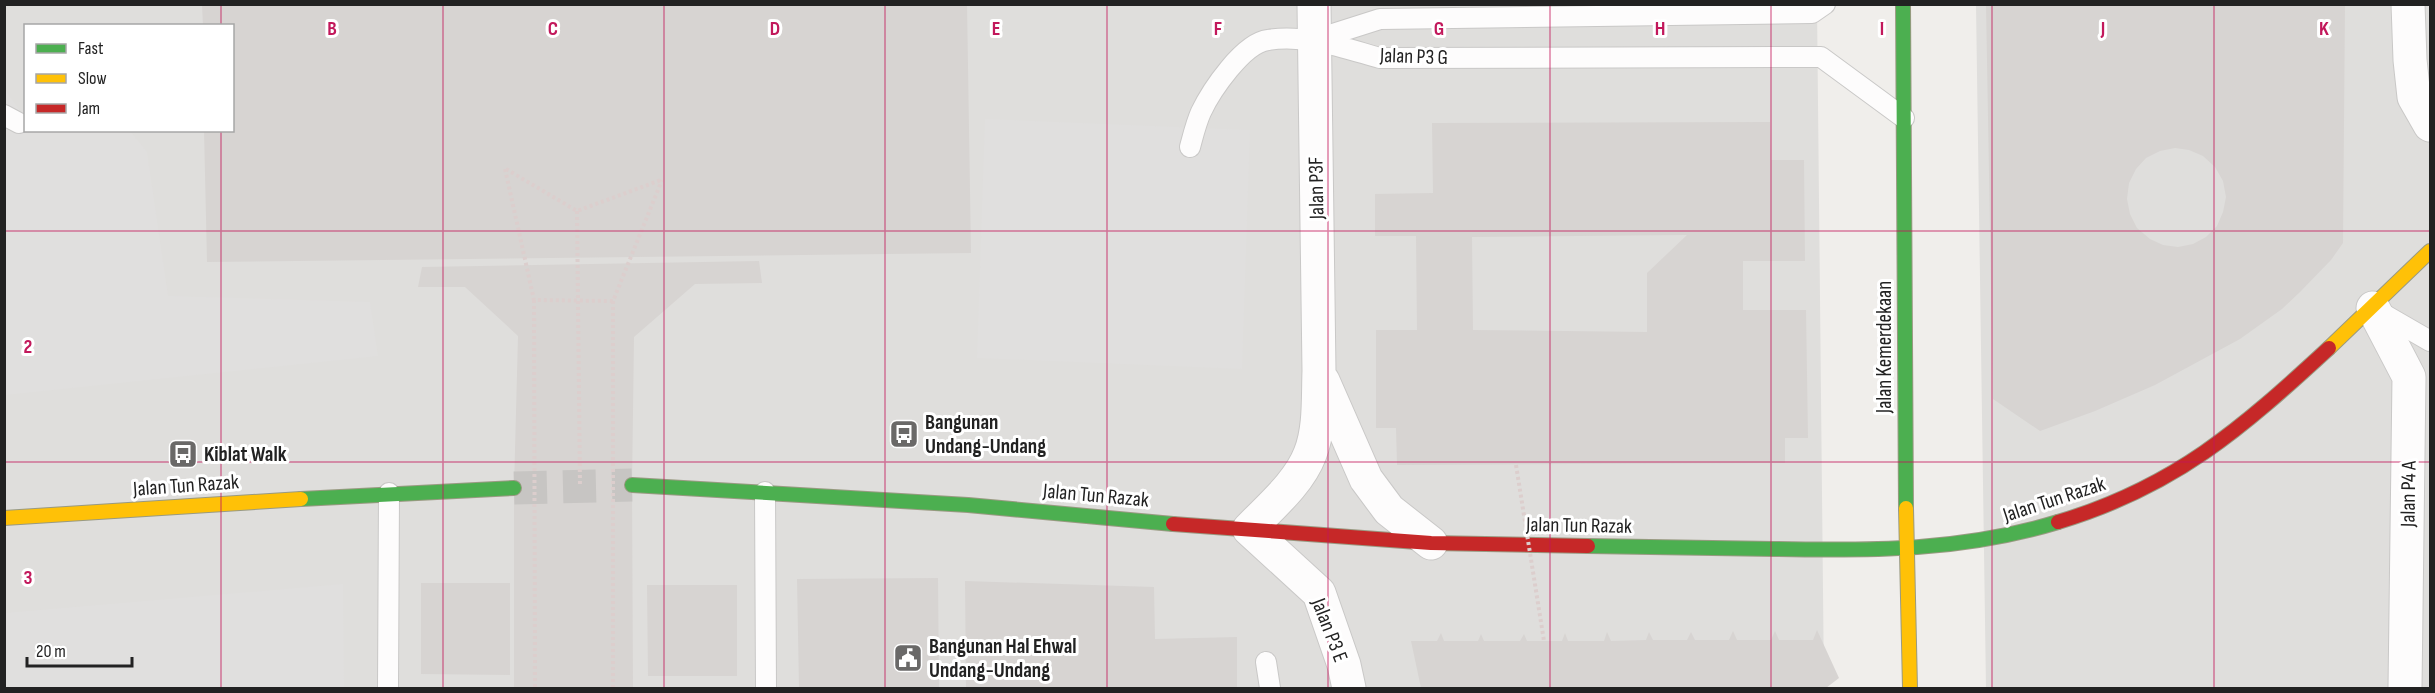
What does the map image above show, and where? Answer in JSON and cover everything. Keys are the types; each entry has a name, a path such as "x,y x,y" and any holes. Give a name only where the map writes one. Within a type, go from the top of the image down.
{"street":[{"name":"Jalan P3F","path":"1249,529 1291,485 1310,455 1317,430 1319,371 1314,4"},
{"name":"Jalan Kemerdekaan","path":"1903,4 1906,550 1910,688"},
{"path":"2408,4 2410,60 2415,97 2430,125"},
{"name":"Jalan Tun Razak","path":"632,484 968,505 1431,543 1746,550 1906,550 1996,539 2031,530 2139,492 2197,459 2246,423 2373,308 2430,251"},
{"name":"Jalan P4 A","path":"2373,308 2409,377 2405,688"},
{"name":"Jalan P3F","path":"1319,371 1366,479 1389,510 1431,543"},
{"name":"Jalan Tun Razak","path":"4,518 389,493 514,488"},
{"name":"Jalan P3 E","path":"1249,529 1319,593 1344,665 1349,688"}],"lane":[{"name":"Jalan P3 G","path":"1314,40 1386,12 1673,10 1812,13 1825,4"},
{"path":"1190,147 1202,111 1233,64 1256,43 1268,40 1314,40"},
{"name":"Jalan P3 G","path":"1314,40 1380,58 1821,57 1904,118"},
{"path":"2373,308 2430,341"},
{"path":"765,492 766,688"},
{"path":"388,688 389,493"},
{"path":"1266,662 1269,688"}],"path":[{"path":"535,688 534,300 505,169 577,211"},
{"path":"577,211 662,180 613,300 613,688"},
{"path":"577,211 580,485"},
{"path":"534,300 613,300"},
{"path":"1516,465 1544,641"}],"shaded area":[{"path":"4,5 1817,5 1824,688 5,688"},
{"path":"1976,5 2430,5 2430,688 1986,688"},
{"path":"4,88 20,111 24,111 24,132 131,132 147,152 168,296 370,302 378,356 5,395"},
{"path":"985,119 1250,130 1242,369 977,358"},
{"path":"343,584 344,688 5,688 5,613"}],"building":[{"path":"202,4 967,4 971,253 207,262 204,132 234,132 234,24 203,24"},
{"path":"1986,4 2345,4 2343,243 2331,260 2282,309 2240,339 2155,385 2095,411 2040,431 1993,399","holes":["2175,148 2189,150 2203,156 2215,167 2223,181 2226,197 2223,212 2217,226 2206,237 2193,244 2178,247 2163,245 2150,239 2137,228 2130,214 2127,199 2129,183 2136,169 2146,158 2160,151"]},
{"path":"1770,122 1771,160 1804,160 1805,261 1743,261 1743,310 1806,310 1808,438 1785,438 1785,463 1397,465 1396,428 1376,428 1376,330 1417,330 1416,236 1375,236 1375,194 1433,193 1432,123","holes":["1687,235 1647,273 1647,332 1473,330 1472,237"]},
{"path":"759,261 762,283 695,284 634,337 633,688 514,688 514,488 518,336 465,287 418,287 422,267"},
{"path":"938,578 939,688 799,688 797,579"},
{"path":"965,581 1154,587 1155,639 1237,637 1237,688 966,688"},
{"path":"421,583 510,583 510,675 421,674"},
{"path":"647,585 737,585 737,676 648,676"},
{"path":"1817,630 1839,678 1826,688 1421,688 1411,641 1437,641 1441,633 1444,641 1478,641 1481,634 1484,641 1520,641 1524,634 1527,641 1562,641 1565,633 1568,641 1604,641 1607,632 1611,641 1646,640 1649,632 1653,640 1687,640 1691,632 1695,640 1729,640 1733,631 1737,640 1771,640 1775,631 1779,640 1813,640"}],"tunnel":[{"path":"514,488 632,485"}],"traffic: fast":[{"path":"1903,4 1906,508"},
{"path":"632,485 968,505 1173,524"},
{"path":"301,499 514,488"},
{"path":"1588,546 1882,549 1987,539 2058,522"}],"traffic: slow":[{"path":"2329,348 2430,251"},
{"path":"4,518 301,499"},
{"path":"1906,508 1910,688"}],"traffic: jam":[{"path":"2058,522 2100,508 2172,473 2235,429 2329,348"},
{"path":"1173,524 1431,543 1588,546"}],"place":[{"name":"Bangunan Undang-Undang","path":"904,434"},
{"name":"Kiblat Walk","path":"183,454"},
{"name":"Bangunan Hal Ehwal Undang-Undang","path":"908,658"}]}
